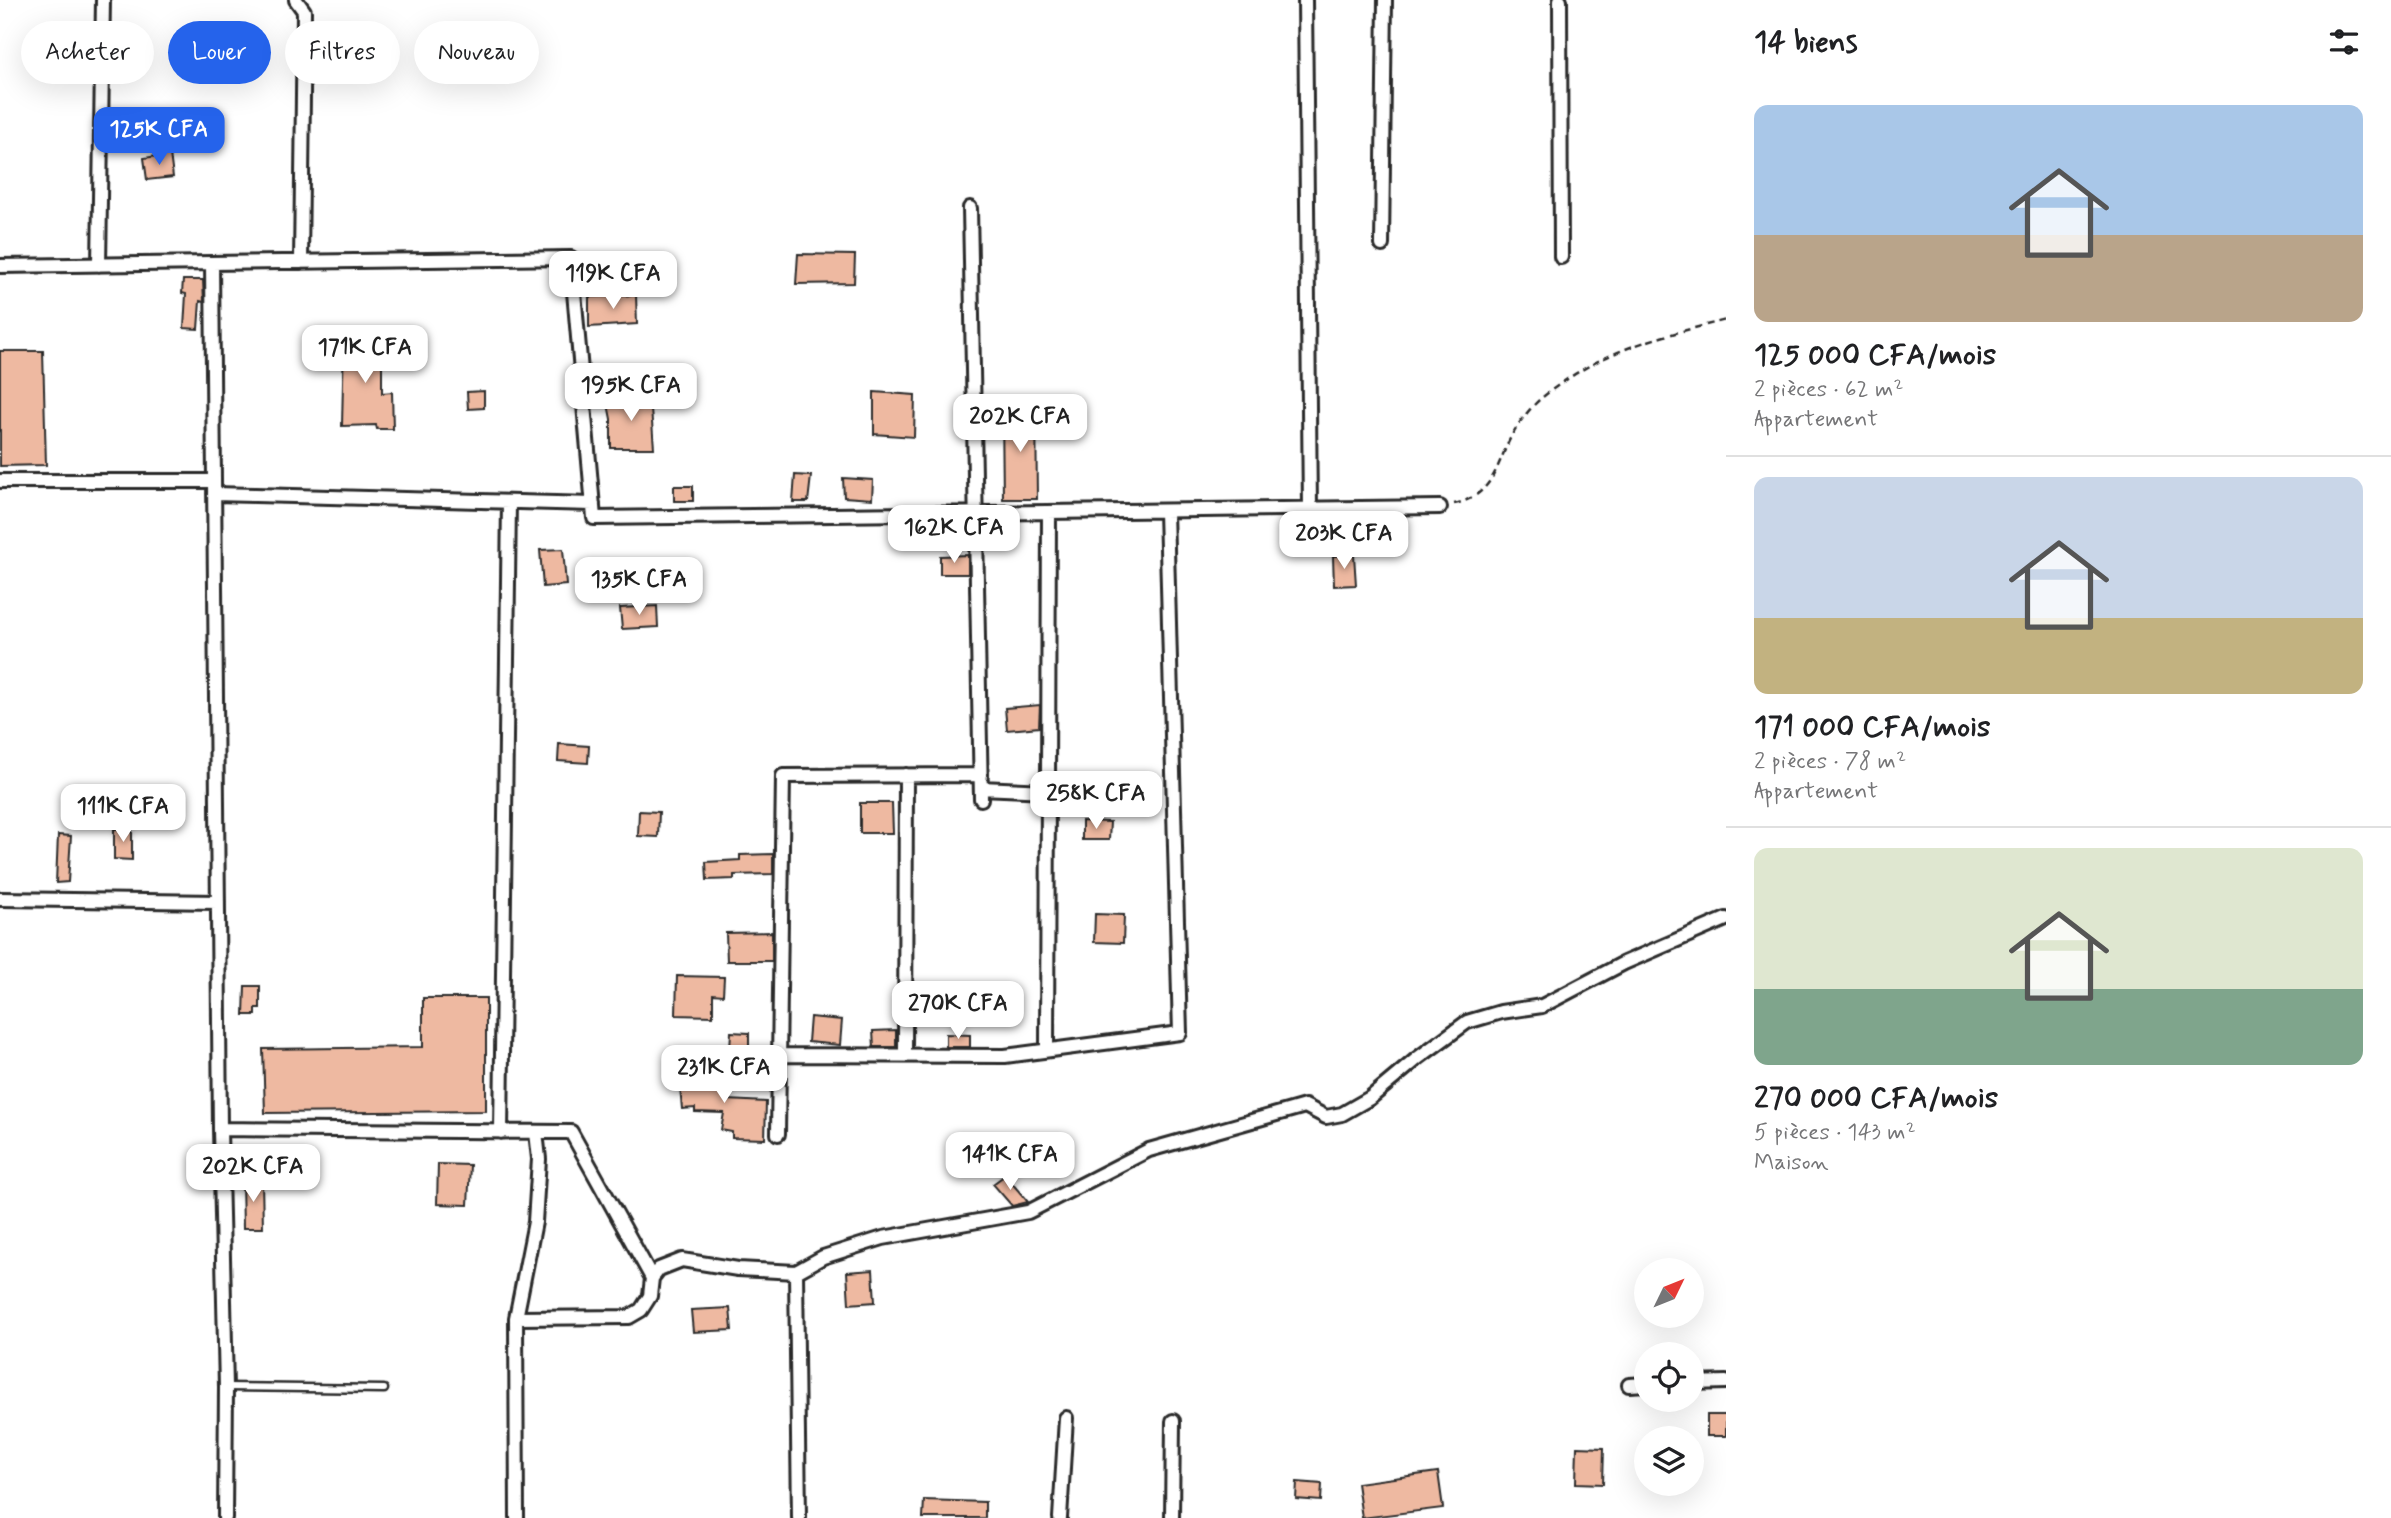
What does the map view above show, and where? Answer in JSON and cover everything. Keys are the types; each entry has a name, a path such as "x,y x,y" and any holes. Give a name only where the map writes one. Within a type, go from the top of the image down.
{"street":[{"path":"100,265 103,0"},
{"path":"296,0 304,11 301,262"},
{"path":"1305,0 1310,509"},
{"path":"1382,245 1385,0"},
{"path":"1560,0 1561,257"},
{"path":"970,208 981,794 1047,791"},
{"path":"0,266 571,258 594,518 1440,507"},
{"path":"212,263 220,1129 226,1387 225,1518"},
{"path":"0,481 593,504"},
{"path":"501,1132 509,502"},
{"path":"779,1055 1005,1056 1180,1033 1166,511"},
{"path":"1046,1050 1048,512"},
{"path":"905,1055 906,775"},
{"path":"778,1134 783,776 981,775"},
{"path":"0,899 218,902"},
{"path":"516,1318 629,1317 640,1310 650,1296 652,1278 659,1269 682,1260 738,1269 796,1272 823,1257 883,1238 1028,1212 1149,1150 1305,1106 1326,1117 1342,1114 1370,1098 1467,1022 1501,1012 1542,1006 1624,962 1726,919"},
{"path":"220,1129 571,1132 652,1278"},
{"path":"517,1518 516,1318 535,1222 539,1159 537,1132"},
{"path":"796,1272 799,1518"},
{"path":"1704,1383 1726,1382"},
{"path":"1629,1385 1634,1385"},
{"path":"1060,1518 1066,1418"},
{"path":"1172,1518 1173,1421"}],"lane":[{"path":"226,1387 384,1389"}],"path":[{"path":"1440,507 1466,501 1484,489 1501,463 1513,433 1541,397 1598,360 1640,342 1726,320"}],"building":[{"path":"170,154 173,177 147,180 144,158"},
{"path":"798,254 855,255 854,283 796,284"},
{"path":"183,280 203,280 204,302 200,301 198,329 184,328 186,294 182,293"},
{"path":"636,295 637,324 589,327 589,297"},
{"path":"344,338 382,339 382,393 392,392 393,429 377,429 376,425 342,426"},
{"path":"0,351 43,351 46,465 0,466"},
{"path":"484,391 484,408 468,409 467,392"},
{"path":"874,392 915,395 914,437 874,434"},
{"path":"650,396 654,448 611,448 611,419 607,399"},
{"path":"1002,409 1036,409 1037,499 1003,499"},
{"path":"795,475 811,476 808,502 793,502"},
{"path":"843,478 873,480 872,499 844,497"},
{"path":"674,486 693,486 693,501 674,501"},
{"path":"563,549 566,585 543,587 540,550"},
{"path":"968,555 968,574 940,574 940,556"},
{"path":"1354,555 1356,585 1334,586 1333,556"},
{"path":"657,606 658,627 622,629 620,608"},
{"path":"1040,705 1039,727 1007,730 1005,708"},
{"path":"559,744 589,746 588,763 558,761"},
{"path":"860,803 892,803 893,833 860,833"},
{"path":"639,811 659,812 658,837 638,836"},
{"path":"1082,821 1110,822 1109,840 1082,840"},
{"path":"114,829 132,829 132,860 114,859"},
{"path":"58,835 71,836 68,882 56,883"},
{"path":"773,854 773,874 734,875 734,879 707,880 706,862 740,860 740,855"},
{"path":"1095,914 1124,915 1123,943 1094,942"},
{"path":"772,932 772,961 727,961 726,933"},
{"path":"677,976 724,977 723,995 713,994 713,1016 676,1015"},
{"path":"245,986 260,986 260,1008 256,1008 256,1015 244,1015"},
{"path":"423,998 486,998 486,1111 265,1113 263,1049 423,1047"},
{"path":"810,1017 842,1020 840,1045 808,1042"},
{"path":"896,1030 896,1047 874,1047 873,1031"},
{"path":"731,1032 749,1033 749,1049 730,1049"},
{"path":"946,1034 970,1035 970,1047 946,1047"},
{"path":"712,1067 728,1067 728,1100 766,1102 765,1139 732,1138 732,1132 721,1130 724,1113 695,1112 695,1108 682,1109 679,1077 712,1077"},
{"path":"438,1164 470,1165 468,1205 437,1204"},
{"path":"1005,1175 1028,1202 1012,1206 993,1184"},
{"path":"242,1180 262,1180 263,1228 243,1228"},
{"path":"873,1270 875,1302 849,1304 847,1272"},
{"path":"730,1308 732,1330 693,1332 691,1310"},
{"path":"1707,1415 1726,1415 1726,1436 1707,1436"},
{"path":"1577,1447 1604,1448 1603,1484 1576,1483"},
{"path":"1438,1472 1443,1508 1362,1518 1357,1483"},
{"path":"1297,1482 1322,1484 1321,1501 1296,1499"},
{"path":"924,1500 985,1502 985,1518 923,1518"}]}
